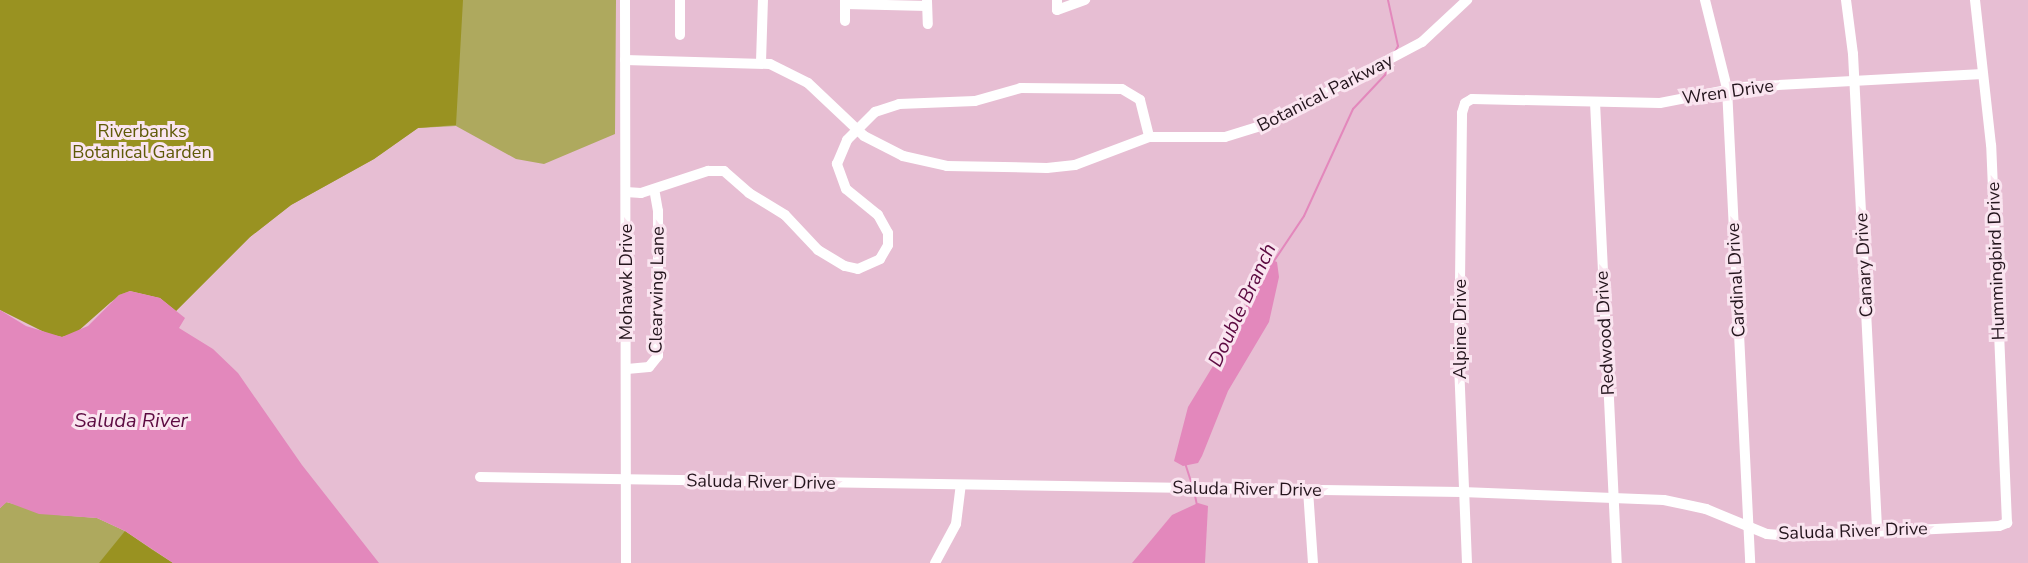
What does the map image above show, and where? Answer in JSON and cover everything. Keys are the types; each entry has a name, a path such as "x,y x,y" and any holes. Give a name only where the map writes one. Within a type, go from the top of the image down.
{"street":[{"name":"Mohawk Drive","path":"625,0 628,479 626,563"},
{"path":"680,0 680,35"},
{"path":"761,62 763,0"},
{"path":"1057,5 1085,0"},
{"name":"Botanical Parkway","path":"625,60 761,62 788,71 808,83 856,130 882,147 913,159 974,167 1075,165 1149,137 1214,138 1245,132 1381,65 1412,47 1444,25 1467,0"},
{"name":"Cardinal Drive","path":"1705,0 1727,88 1750,563"},
{"name":"Canary Drive","path":"1846,0 1855,78 1878,531"},
{"name":"Hummingbird Drive","path":"1975,0 1991,145 2007,523"},
{"path":"845,21 845,2 927,3 928,24"},
{"name":"Wren Drive","path":"1472,99 1659,103 1727,88 1855,78 1983,74"},
{"path":"626,192 654,189 708,171 724,171 749,193 785,215 818,250 845,266 864,268 880,259 888,239 878,215 849,193 839,177 840,151 871,114 894,105 969,102 1021,88 1118,89 1140,100 1149,137"},
{"name":"Alpine Drive","path":"1467,563 1462,492 1462,113 1465,103 1472,99"},
{"name":"Redwood Drive","path":"1595,102 1617,563"},
{"name":"Clearwing Lane","path":"627,369 649,367 658,356 658,212 654,189"},
{"name":"Saluda River Drive","path":"480,477 1462,492 1685,503 1748,528 1788,536 2007,523"},
{"path":"935,563 956,524 961,485"},
{"path":"1308,490 1313,563"}],"green space":[{"name":"Riverbanks Botanical Garden","path":"0,0 616,0 615,134 544,164 516,159 456,126 418,128 374,159 291,205 250,237 176,311 160,298 130,291 111,302 0,310"},
{"name":"Riverbanks Botanical Garden","path":"0,0 463,0 456,125 418,128 374,159 291,205 250,237 176,311 160,298 130,291 119,295 76,333 62,337 48,334 0,310"},
{"path":"6,502 59,515 97,518 125,531 173,563 0,563 0,508"},
{"path":"125,531 151,549 173,563 99,563"}],"water":[{"path":"1270,259 1277,262 1279,277 1269,322 1228,391 1198,463 1183,466 1174,461 1188,407 1227,343"},
{"name":"Saluda River","path":"130,291 160,298 185,318 179,328 213,349 238,373 302,465 379,563 173,563 125,531 97,518 39,514 7,502 0,508 0,310 26,326 62,337 88,326 119,295"},
{"path":"1198,503 1208,506 1205,563 1132,563 1172,515"}],"waterway":[{"name":"Double Branch","path":"1388,0 1398,46 1395,52"},
{"name":"Double Branch","path":"1274,261 1304,216 1353,109 1385,75 1390,63"},
{"name":"Double Branch","path":"1185,463 1192,485"},
{"name":"Double Branch","path":"1194,491 1197,505"}]}
